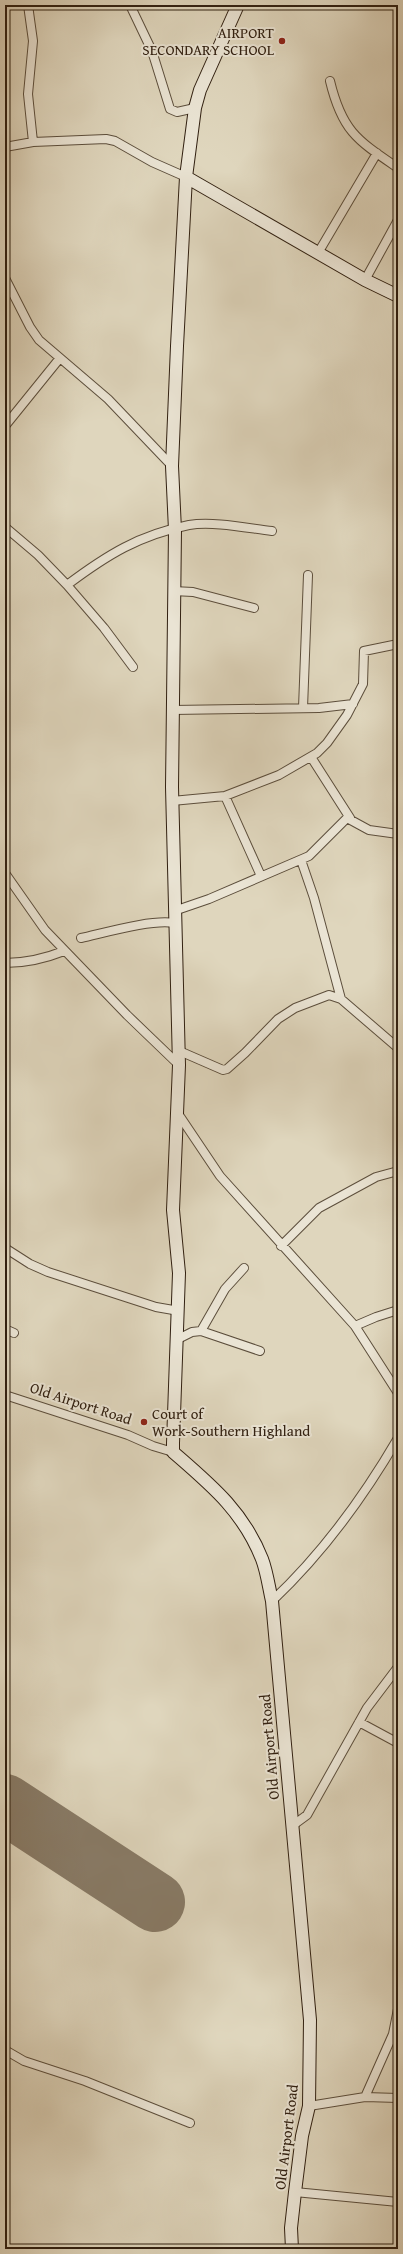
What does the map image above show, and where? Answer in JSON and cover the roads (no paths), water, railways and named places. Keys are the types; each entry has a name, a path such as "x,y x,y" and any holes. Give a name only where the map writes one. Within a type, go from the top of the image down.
{"street":[{"path":"28,5 33,41 28,94 34,142"},
{"path":"130,5 152,51 170,109 177,112 195,108"},
{"path":"173,1452 179,1311 179,1273 173,1210 179,1065 172,801 173,591 175,530 172,466 186,177 195,108 200,90 238,5"},
{"path":"330,81 340,114 349,130 362,143 398,168"},
{"path":"5,147 34,142 106,139 115,141 152,162 186,177 365,280 398,296"},
{"path":"318,253 377,153"},
{"path":"365,280 398,220"},
{"path":"5,278 35,334 60,358 108,399 172,466"},
{"path":"5,426 60,358"},
{"path":"67,585 96,563 142,538 190,525 272,531"},
{"path":"5,527 38,555 67,585 104,628 133,667"},
{"path":"303,708 308,575"},
{"path":"173,591 193,592 254,608"},
{"path":"172,801 225,796 279,774 311,757 324,748 353,704 363,684 364,651 398,644"},
{"path":"172,710 303,708 353,704"},
{"path":"311,757 350,818 369,830 398,834"},
{"path":"225,796 261,876"},
{"path":"81,938 111,930 161,922 174,917 209,899 301,860 321,845 344,820 350,818"},
{"path":"301,860 314,898 341,999"},
{"path":"5,873 46,930 64,950 179,1065"},
{"path":"5,963 28,962 48,958 64,950"},
{"path":"178,1050 223,1070 227,1069 245,1053 267,1028 290,1011 324,995 333,995 341,999 398,1048"},
{"path":"176,1111 220,1176 356,1326 398,1394"},
{"path":"282,1246 319,1208 371,1180 398,1171"},
{"path":"5,1248 30,1264 48,1272 156,1307 179,1311"},
{"path":"200,1331 225,1289 244,1268"},
{"path":"356,1326 376,1317 398,1310"},
{"path":"5,1329 14,1333"},
{"path":"178,1339 192,1332 200,1331 260,1351"},
{"name":"Old Airport Road","path":"5,1395 128,1435 153,1446 173,1452 218,1490 235,1511 263,1560 272,1601 310,2020 309,2106 302,2136 295,2192 291,2228 292,2249"},
{"path":"272,1601 320,1551 366,1489 398,1438"},
{"path":"292,1826 307,1815 359,1722 398,1667"},
{"path":"359,1722 398,1743"},
{"path":"365,2097 393,2034 398,2009"},
{"path":"5,2050 24,2061 85,2081 190,2123"},
{"path":"309,2106 365,2097 398,2098"},
{"path":"295,2192 398,2202"}],"place":[{"name":"AIRPORT SECONDARY SCHOOL","path":"282,41"},
{"name":"Court of Work-Southern Highland","path":"144,1422"}]}
